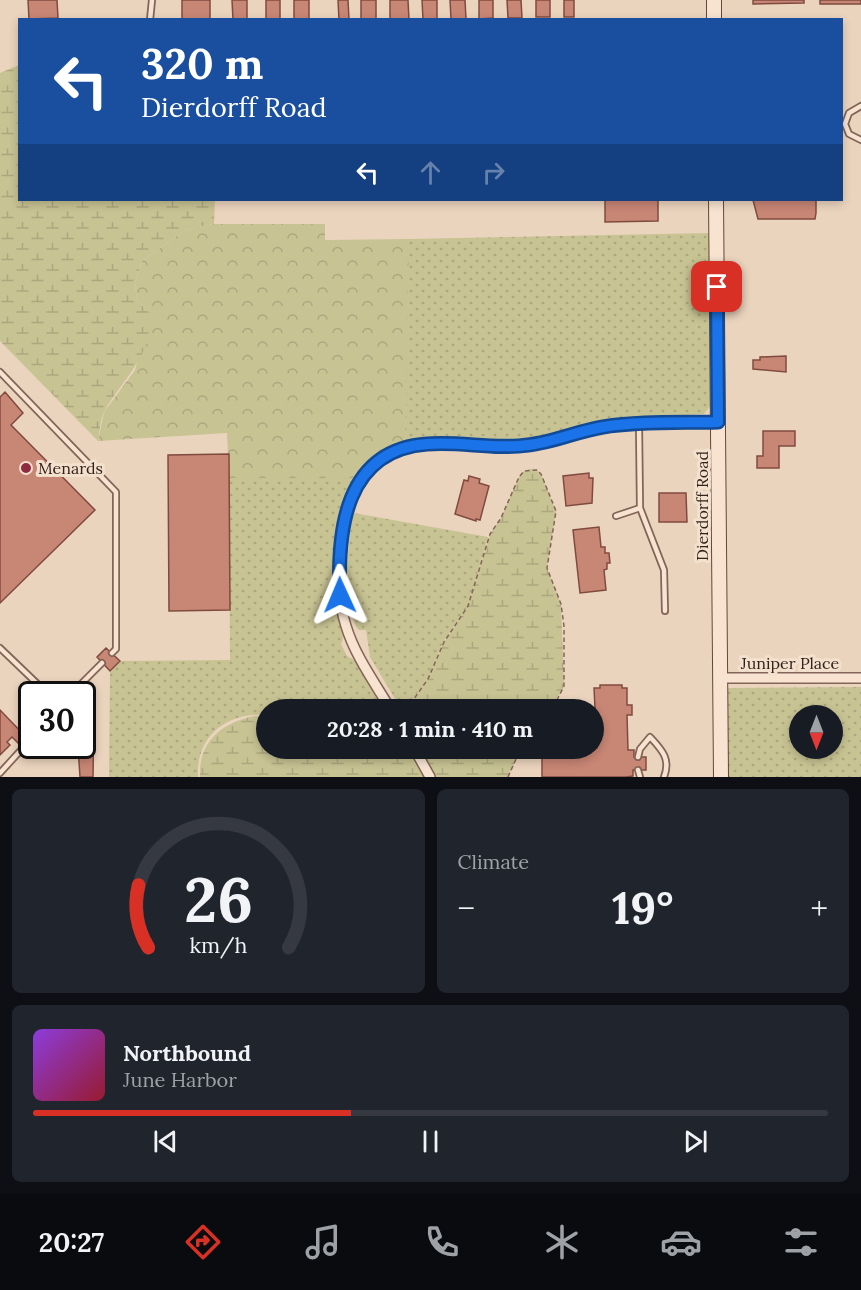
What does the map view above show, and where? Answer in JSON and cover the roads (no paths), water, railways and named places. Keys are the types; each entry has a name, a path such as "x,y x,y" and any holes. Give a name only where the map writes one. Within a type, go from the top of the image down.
{"street":[{"path":"714,0 714,18"},
{"name":"Dierdorff Road","path":"716,201 721,777"},
{"path":"385,699 351,640 342,611 340,579 344,517 352,494 363,478 383,459 407,447 427,444 512,447 547,442 594,428 639,424 718,422"},
{"name":"Juniper Place","path":"720,678 861,678"},
{"path":"420,759 430,777"}],"lane":[{"path":"150,18 152,0"},
{"path":"861,106 849,113 843,124 849,134 861,140"},
{"path":"0,372 116,492 116,649 112,653"},
{"path":"639,424 640,508 664,570 664,611"},
{"path":"616,516 640,508"},
{"path":"0,648 34,681"},
{"path":"84,681 102,663"},
{"path":"638,757 640,749 650,737 660,747 667,760 664,777"},
{"path":"0,773 18,753"},
{"path":"638,770 640,777"}],"place":[{"name":"Menards","path":"26,468"}]}
